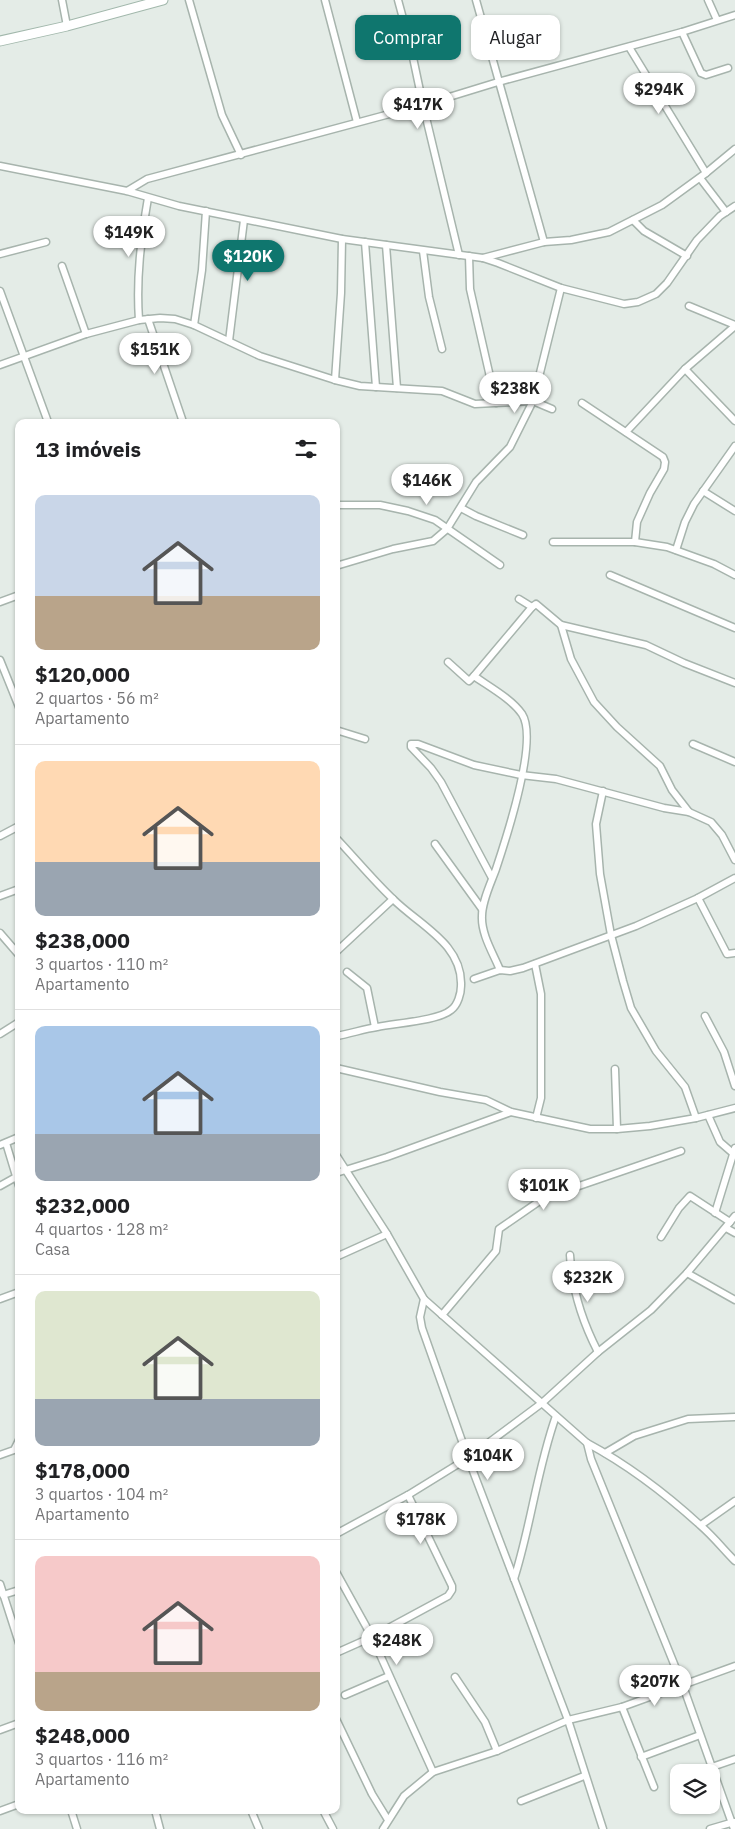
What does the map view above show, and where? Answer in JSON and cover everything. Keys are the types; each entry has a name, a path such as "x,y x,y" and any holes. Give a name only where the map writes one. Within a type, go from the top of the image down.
{"street":[{"path":"62,0 68,26"},
{"path":"0,41 68,26 161,0"},
{"path":"189,0 222,115 241,155"},
{"path":"325,0 358,122"},
{"path":"398,0 459,255"},
{"path":"478,0 498,82 544,242"},
{"path":"708,0 717,20"},
{"path":"127,191 147,180 423,105 498,82 629,48 735,15"},
{"path":"682,32 701,73 706,75 728,68"},
{"path":"629,48 706,173"},
{"path":"483,258 544,242 572,240 609,232 662,204 700,178 735,149"},
{"path":"0,166 127,191 148,198 244,220 342,239 483,258 561,288 624,304 638,302 656,294 667,283 697,240 726,212 735,206"},
{"path":"700,178 726,212"},
{"path":"139,320 137,296 139,262 148,198"},
{"path":"194,325 202,270 206,211"},
{"path":"229,341 237,290 244,220"},
{"path":"633,220 644,231 687,256"},
{"path":"335,380 341,293 342,239"},
{"path":"0,254 46,242"},
{"path":"365,242 376,387"},
{"path":"386,245 397,388"},
{"path":"423,251 429,297 442,348"},
{"path":"470,256 470,289 496,403"},
{"path":"62,266 86,334"},
{"path":"340,565 393,549 432,541 447,529 476,482 510,447 533,401 561,288"},
{"path":"0,291 47,419"},
{"path":"626,432 685,369 735,325 689,306"},
{"path":"148,319 182,419"},
{"path":"0,365 86,334 139,320 175,319 194,325 260,356 335,380 360,386 442,391 474,404 533,401 552,410"},
{"path":"685,369 735,421"},
{"path":"582,403 663,457 665,462 664,469 650,493 637,522 635,542"},
{"path":"676,550 685,522 694,504 735,446"},
{"path":"703,491 735,511"},
{"path":"340,505 380,505 408,511 435,520 500,565"},
{"path":"461,508 523,535"},
{"path":"553,542 635,542 667,547 714,564 735,575"},
{"path":"610,575 735,628"},
{"path":"0,602 15,596"},
{"path":"519,599 532,607"},
{"path":"448,662 469,682 536,604 561,625 646,645 684,663 735,683"},
{"path":"561,625 571,659 594,702 617,727 660,766 672,790 689,812"},
{"path":"0,660 15,697"},
{"path":"474,676 514,705 522,714 527,736 510,825 482,909 483,928 500,970"},
{"path":"340,731 365,739"},
{"path":"492,878 441,782 431,768 411,747 411,744 418,744 474,764 521,775 556,779 678,811 689,812 711,822 722,835 735,860"},
{"path":"693,744 735,762"},
{"path":"603,791 598,813 596,837 600,874 611,935 632,1008 656,1052 684,1087 696,1118"},
{"path":"0,836 15,828"},
{"path":"340,842 393,899 442,939 454,957 461,978 461,991 455,1006 446,1013 421,1020 375,1027 340,1035"},
{"path":"435,844 482,909"},
{"path":"474,979 500,970 510,971 535,964 636,926 698,898 735,878"},
{"path":"0,896 15,890"},
{"path":"698,898 727,954 735,952"},
{"path":"340,948 393,899"},
{"path":"0,933 15,950"},
{"path":"535,964 541,994 541,1098 536,1118"},
{"path":"347,972 367,988 375,1027"},
{"path":"706,1016 724,1052 735,1086"},
{"path":"0,1034 15,1025"},
{"path":"340,1069 440,1092 486,1100 511,1112 590,1129 650,1126 696,1118 735,1108"},
{"path":"615,1069 617,1129"},
{"path":"340,1171 387,1158 511,1112"},
{"path":"708,1115 720,1142 734,1152 715,1212"},
{"path":"15,1139 3,1144 15,1174"},
{"path":"442,1314 496,1251 499,1229 521,1213 544,1198 681,1151"},
{"path":"340,1161 424,1299 587,1443 605,1453 656,1489 701,1526 735,1561"},
{"path":"0,1186 15,1177"},
{"path":"661,1237 688,1197 694,1198 715,1212 735,1233"},
{"path":"340,1532 408,1495 468,1458 542,1403 598,1352 650,1310 686,1273 735,1216"},
{"path":"340,1255 386,1234"},
{"path":"570,1255 575,1297 585,1325 598,1352"},
{"path":"686,1273 735,1300"},
{"path":"0,1299 15,1293"},
{"path":"424,1299 420,1317 422,1328 468,1458 568,1720 584,1776 603,1829"},
{"path":"514,1580 523,1552 542,1464 556,1416"},
{"path":"605,1453 634,1436 688,1419 735,1417"},
{"path":"587,1443 591,1459 683,1686 711,1764"},
{"path":"0,1455 15,1448"},
{"path":"340,1651 372,1637 448,1596 452,1590 452,1586 408,1495"},
{"path":"701,1526 735,1501"},
{"path":"340,1579 372,1637 433,1772"},
{"path":"0,1584 15,1630"},
{"path":"3,1595 15,1591"},
{"path":"383,1829 404,1796 433,1772 497,1751 568,1720 622,1708 735,1666"},
{"path":"345,1695 389,1676"},
{"path":"455,1677 484,1722 497,1751"},
{"path":"622,1708 654,1787"},
{"path":"0,1730 15,1724"},
{"path":"340,1727 372,1794 388,1820"},
{"path":"641,1757 700,1735"},
{"path":"720,1764 735,1759"},
{"path":"522,1801 584,1776"},
{"path":"710,1829 733,1824 720,1789"},
{"path":"0,1811 15,1805"},
{"path":"72,1814 77,1829"},
{"path":"156,1814 160,1829"},
{"path":"253,1814 259,1829"},
{"path":"325,1814 333,1829"}]}
